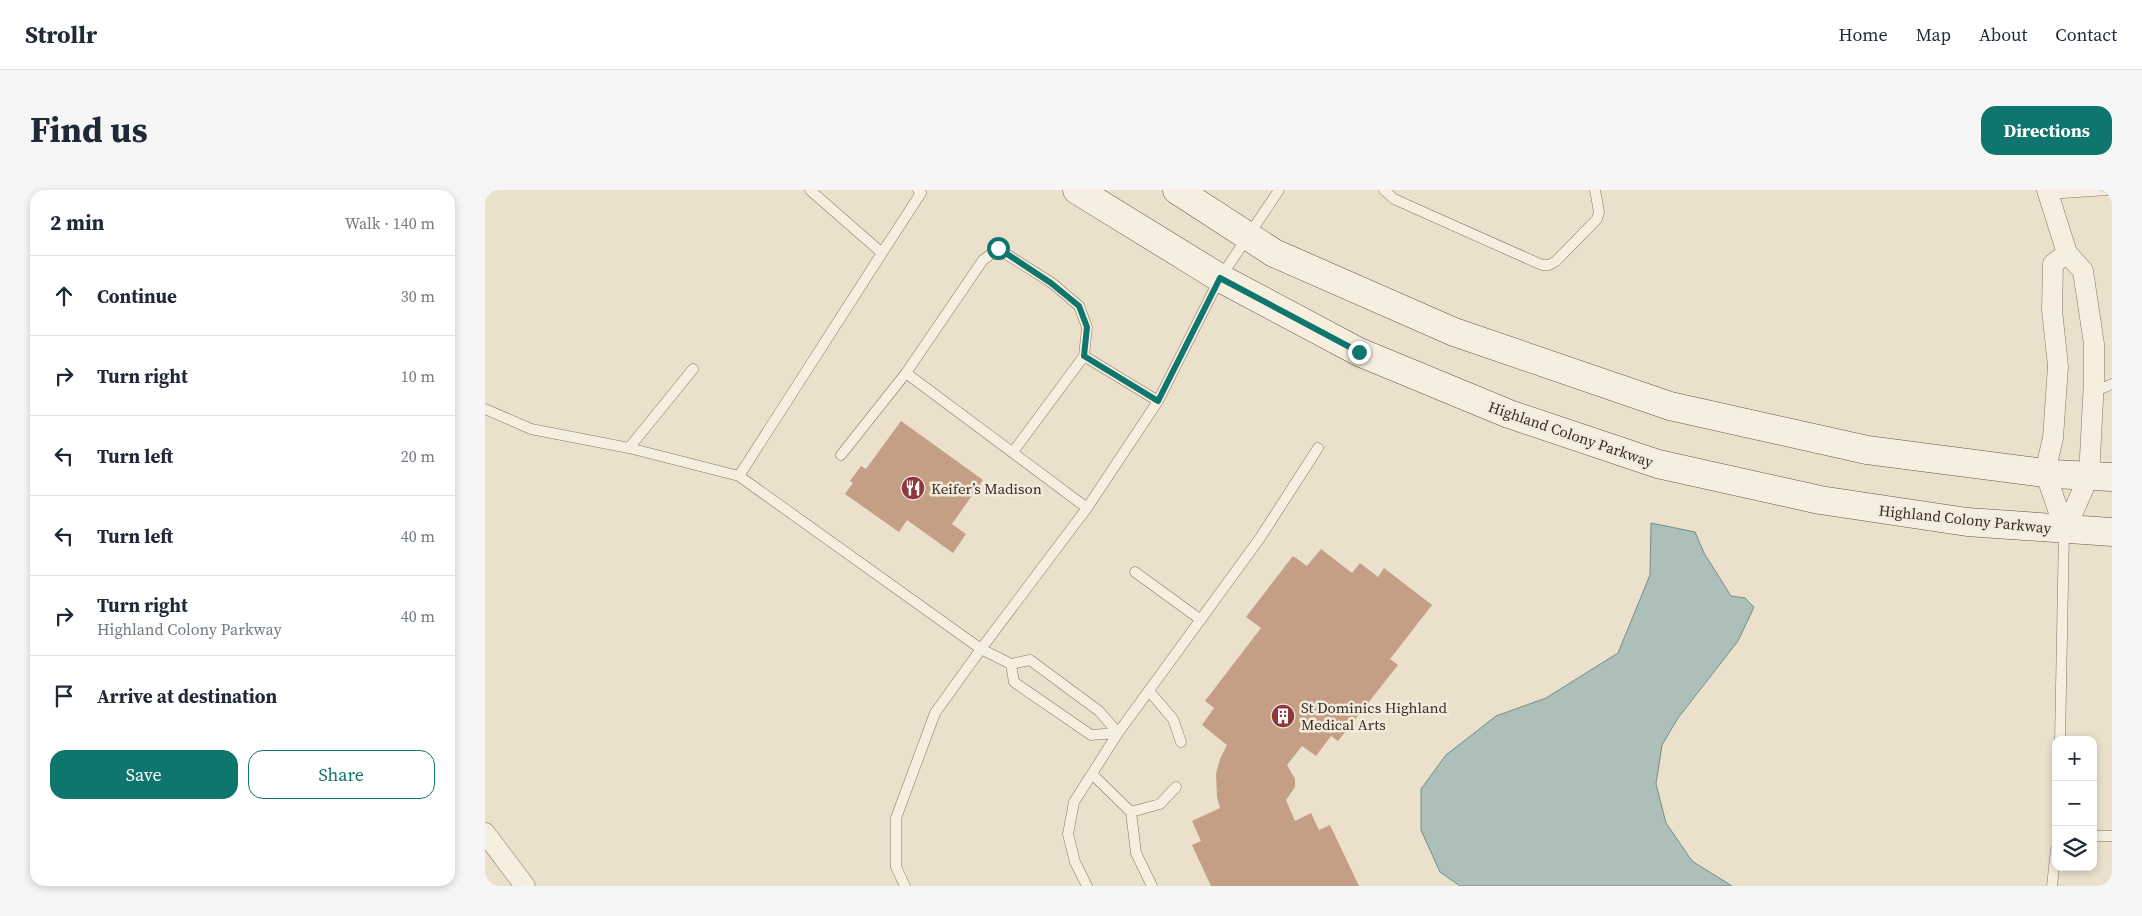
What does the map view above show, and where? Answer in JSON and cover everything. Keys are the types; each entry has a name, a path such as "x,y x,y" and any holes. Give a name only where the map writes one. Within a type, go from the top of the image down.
{"street":[{"name":"Highland Colony Parkway","path":"1077,190 1220,278 1359,352 1509,414 1658,464 1821,500 1967,522 2112,532"},
{"path":"1177,190 1274,253 1455,332 1670,406 1867,450 2101,477"},
{"path":"2047,192 2067,253 2083,271 2094,344 2093,392 2101,477 2065,530"},
{"path":"2065,530 2045,472 2053,438 2058,366 2053,310 2053,264 2067,253"},
{"path":"485,834 525,886"}],"lane":[{"path":"810,190 882,253"},
{"path":"739,476 921,193 918,190"},
{"path":"905,886 896,867 896,818 935,713 1087,508 1158,401 1220,278 1279,190"},
{"path":"1385,190 1394,199 1542,265 1549,265 1555,261 1597,219 1599,212 1595,190"},
{"path":"2047,192 2109,190"},
{"path":"841,455 906,373 983,260 998,248 1051,283 1079,306 1087,327 1084,356 1013,452"},
{"path":"1084,356 1158,401"},
{"path":"629,448 693,369"},
{"path":"906,373 1087,508"},
{"path":"2093,392 2112,384"},
{"path":"485,409 531,429 629,448 739,476 981,649 1011,664 1031,660 1099,711 1118,733"},
{"path":"1087,886 1075,862 1068,834 1074,802 1118,733 1260,538 1318,448"},
{"path":"2059,736 2065,530"},
{"path":"1135,572 1201,620"},
{"path":"1011,664 1015,682 1091,735 1118,733"},
{"path":"1149,691 1173,719 1181,742"},
{"path":"1092,774 1131,812 1136,853 1152,886"},
{"path":"1131,812 1160,804 1176,786"},
{"path":"2097,836 2112,836"},
{"path":"2051,886 2053,871"}],"water":[{"path":"1651,523 1695,532 1704,553 1731,596 1745,598 1754,607 1738,641 1678,718 1662,745 1656,784 1666,823 1692,861 1732,886 1460,886 1440,872 1421,830 1421,789 1446,755 1496,716 1546,698 1618,653 1650,575"}],"building":[{"name":"Keifer’s Madison","path":"901,421 983,480 952,524 966,534 953,553 907,520 899,532 845,494 853,483 850,481 861,466 866,469"},
{"name":"St Dominics Highland Medical Arts","path":"1321,549 1352,573 1360,563 1378,577 1384,568 1432,605 1390,659 1398,665 1338,741 1331,736 1316,756 1302,746 1287,765 1295,779 1295,787 1286,800 1295,821 1311,813 1319,830 1330,825 1359,886 1211,886 1192,845 1201,841 1192,821 1220,808 1217,797 1216,774 1220,759 1227,745 1202,725 1214,708 1205,701 1261,628 1246,617 1293,556 1307,566"}],"place":[{"name":"Keifer’s Madison","path":"913,488"},
{"name":"St Dominics Highland Medical Arts","path":"1283,716"}],"route":[{"path":"998,248 1013,256 1051,283 1079,306 1087,327 1084,356 1158,401 1220,278 1359,352"}]}
